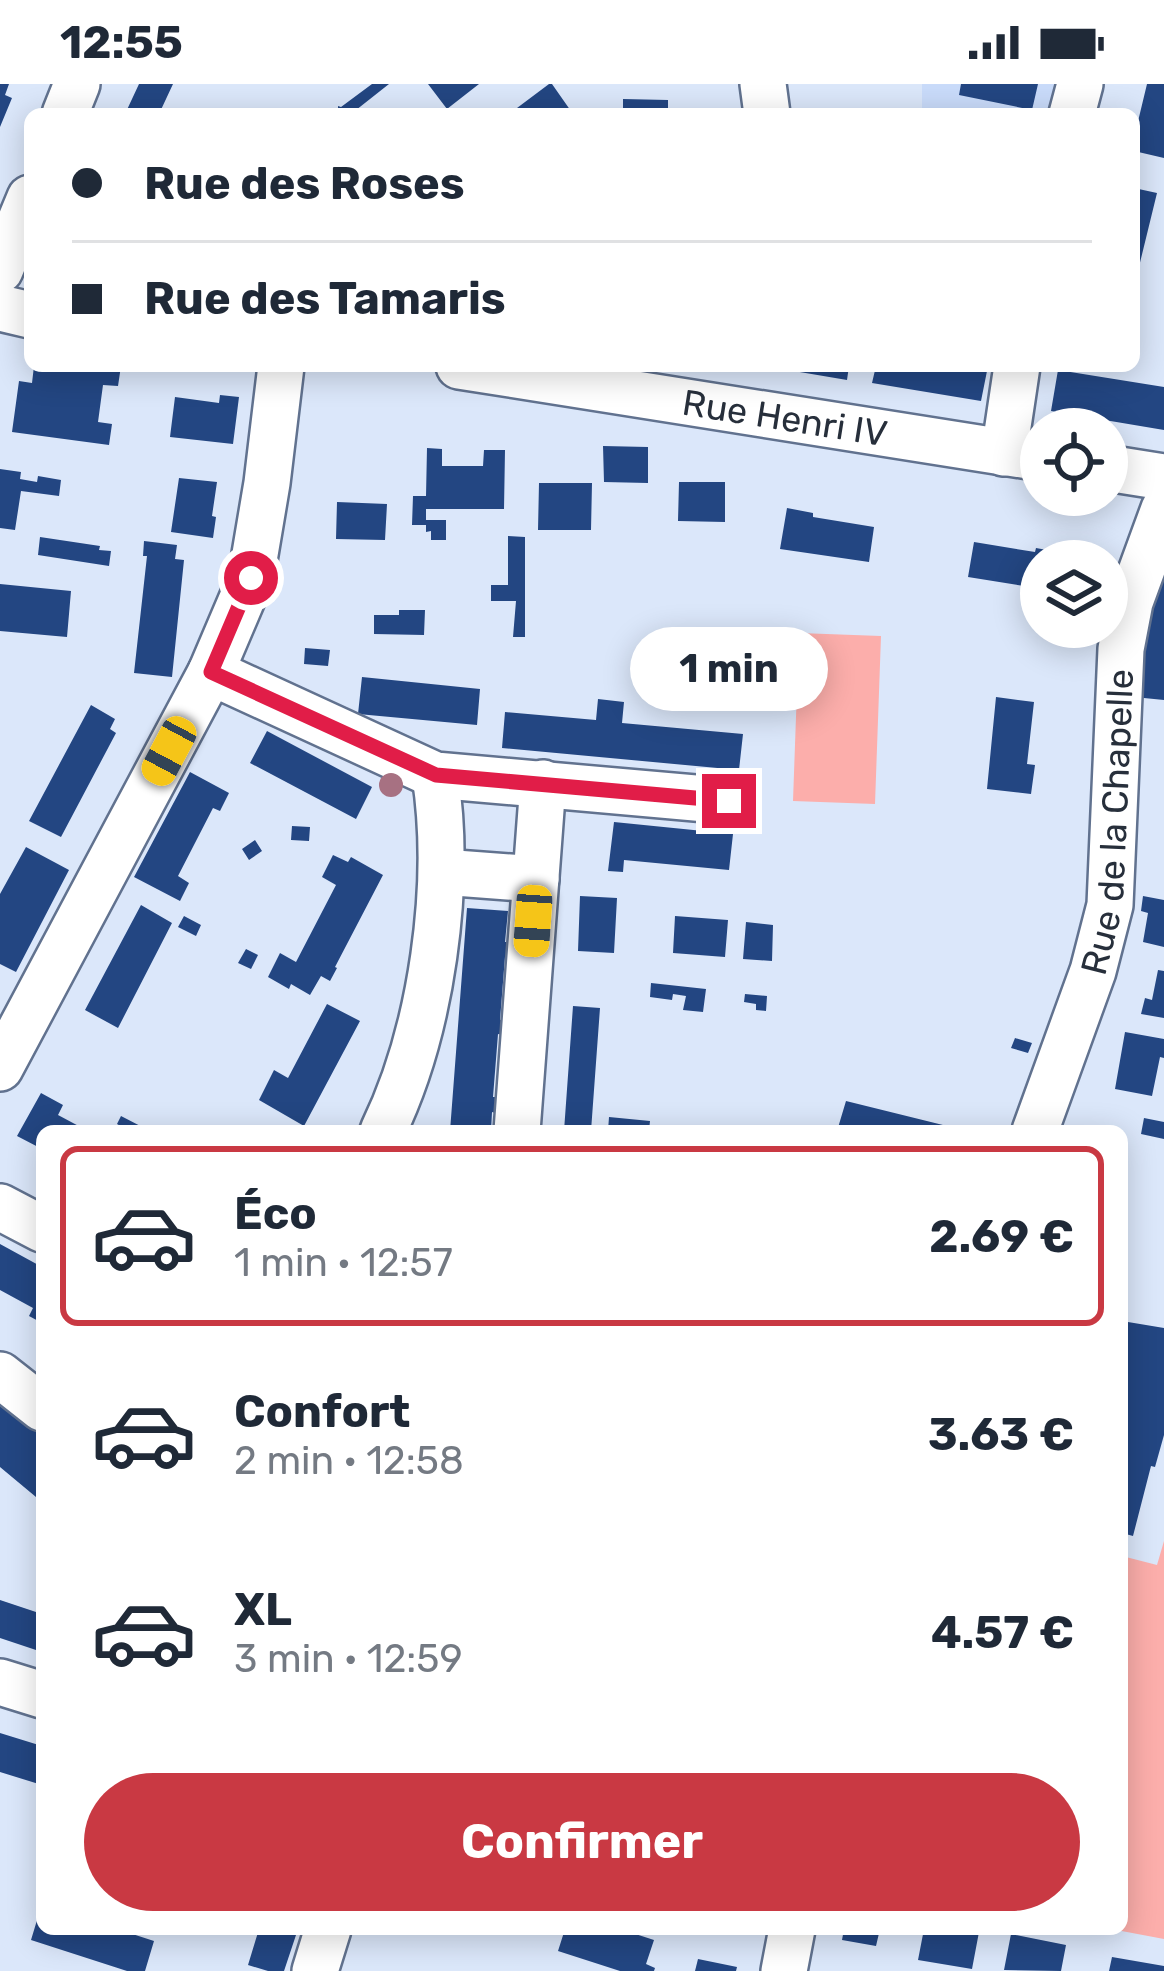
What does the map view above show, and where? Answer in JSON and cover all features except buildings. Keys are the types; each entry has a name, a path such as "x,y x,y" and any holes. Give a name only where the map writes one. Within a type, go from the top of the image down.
{"street":[{"path":"0,270 24,212"},
{"path":"0,1068 211,672 251,578 280,372"},
{"name":"Rue Henri IV","path":"497,372 1020,456"},
{"path":"1017,372 1020,420"},
{"path":"1128,471 1164,477"},
{"name":"Rue de la Chapelle","path":"1037,1125 1093,971 1110,905 1120,649 1130,602 1164,509"},
{"path":"211,672 436,775 729,801"},
{"path":"386,1125 416,1047 429,987 442,872 436,775"},
{"path":"517,1125 543,783"},
{"path":"442,872 536,879"},
{"path":"0,1207 36,1226"},
{"path":"0,1375 36,1403"},
{"path":"0,1682 36,1693"},
{"path":"315,1971 326,1935"},
{"path":"784,1971 791,1935"}],"shaded area":[{"path":"922,84 1065,84 1058,108 922,108"},
{"path":"799,633 881,636 875,804 793,801"},
{"path":"1164,1541 1164,1939 1128,1932 1128,1558 1157,1565"}],"route":[{"path":"251,578 211,672 436,775 729,801"}]}
